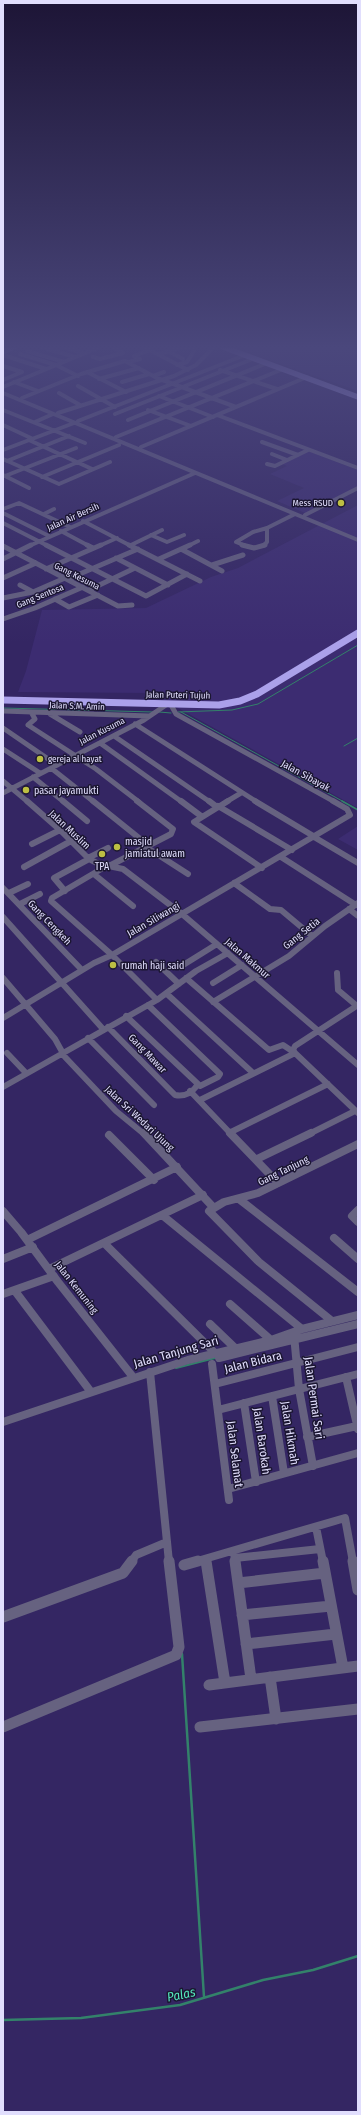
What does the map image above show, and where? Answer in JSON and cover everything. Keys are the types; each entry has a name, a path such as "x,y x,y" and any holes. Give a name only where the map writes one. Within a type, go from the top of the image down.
{"highway":[{"name":"Jalan Puteri Tujuh","path":"3,700 159,710 215,705 246,699 262,691 358,628"},
{"name":"Jalan Puteri Tujuh","path":"3,696 219,700 250,690 358,634"}],"street":[{"path":"3,450 16,446"},
{"path":"5,460 46,446"},
{"path":"42,477 117,446"},
{"path":"125,446 223,482 358,537"},
{"path":"138,446 358,540"},
{"path":"273,446 298,454"},
{"path":"291,446 298,448 291,452"},
{"path":"296,446 358,468"},
{"path":"43,447 92,469"},
{"path":"4,476 76,448"},
{"path":"267,464 275,466 308,450"},
{"path":"272,454 287,460"},
{"path":"5,460 59,484 110,462"},
{"name":"Jalan Air Bersih","path":"3,559 49,536 196,473"},
{"path":"4,476 29,488"},
{"path":"305,515 358,488"},
{"path":"3,509 20,503 70,527"},
{"path":"44,514 54,509"},
{"path":"3,513 49,536"},
{"path":"267,528 270,538 268,543 258,548 252,549 236,542 253,532 267,528 295,514"},
{"path":"83,521 200,581"},
{"path":"3,523 147,596 187,574"},
{"path":"131,545 162,530"},
{"path":"61,531 93,548"},
{"path":"151,535 167,542 184,535"},
{"path":"46,568 117,538"},
{"path":"159,559 198,541"},
{"name":"Gang Kesuma","path":"3,546 120,607 132,605"},
{"path":"3,598 33,592 138,549"},
{"path":"181,549 222,571"},
{"path":"212,565 242,555"},
{"path":"116,558 168,584"},
{"path":"3,578 36,564"},
{"path":"89,590 135,568"},
{"path":"20,585 33,592"},
{"name":"Gang Sentosa","path":"3,619 83,587"},
{"path":"55,599 69,607 98,595"},
{"name":"Jalan S.M. Amin","path":"3,711 48,713 159,710"},
{"name":"Jalan Kusuma","path":"3,793 114,736 159,710"},
{"name":"Jalan Sibayak","path":"159,710 176,714 350,811 348,816 314,837"},
{"path":"31,712 35,719 28,725 76,755 126,792 174,831 52,898 52,902 112,955 157,1000"},
{"path":"48,713 80,732"},
{"path":"135,724 241,793 358,863"},
{"path":"3,728 58,764"},
{"path":"114,736 218,806 292,850"},
{"path":"100,743 201,816"},
{"path":"3,749 40,773"},
{"path":"51,768 148,846 188,874"},
{"path":"33,777 87,821"},
{"name":"Jalan Muslim","path":"3,781 60,830 89,859 99,864 124,869"},
{"path":"241,793 201,816 194,822 262,868"},
{"path":"32,844 60,830"},
{"name":"Jalan Siliwangi","path":"3,1018 82,970 112,955 314,837"},
{"path":"24,867 71,841"},
{"path":"65,891 54,878 108,848"},
{"path":"281,857 357,904"},
{"name":"Jalan Makmur","path":"124,869 182,914 242,964 358,1065"},
{"path":"95,875 133,906"},
{"path":"234,883 270,909 281,910 312,936"},
{"path":"9,894 28,884"},
{"name":"Gang Cengkeh","path":"3,888 82,970"},
{"path":"20,904 40,894"},
{"name":"Gang Setia","path":"213,1002 289,956 312,936 357,904"},
{"path":"350,909 358,916"},
{"name":"Gang Mawar","path":"3,917 106,1028 173,1094 180,1096 190,1091"},
{"path":"180,967 217,944"},
{"path":"3,1086 157,1000 186,978 228,953"},
{"path":"156,962 179,984"},
{"path":"213,983 242,964"},
{"path":"295,1053 293,1048 358,1006 338,990 337,973"},
{"name":"Jalan Sri Wedari Ujung","path":"3,978 55,1038 65,1057 116,1111 141,1130 213,1207"},
{"path":"186,978 269,1050 284,1045 295,1053 357,1112 257,1159"},
{"path":"166,994 253,1073"},
{"path":"126,1016 200,1086 218,1077 220,1074 148,1005"},
{"path":"88,1038 154,1105"},
{"path":"7,1053 26,1073"},
{"path":"200,1100 295,1053"},
{"path":"198,1084 190,1091 257,1159 278,1183"},
{"path":"231,1132 328,1084"},
{"path":"109,1135 154,1180"},
{"name":"Gang Tanjung","path":"213,1207 258,1193 358,1144"},
{"path":"29,1239 154,1180 177,1167"},
{"path":"49,1269 203,1195"},
{"path":"239,1199 358,1292"},
{"path":"213,1207 209,1211 259,1262 332,1321"},
{"path":"358,1210 352,1216 358,1222"},
{"name":"Jalan Kemuning","path":"3,1211 14,1220 29,1239 54,1276 133,1377"},
{"path":"162,1215 296,1334"},
{"path":"334,1238 358,1258"},
{"path":"104,1243 215,1358"},
{"path":"3,1259 33,1247"},
{"path":"3,1294 54,1276"},
{"path":"15,1291 91,1392"},
{"path":"230,1304 271,1340"},
{"name":"Jalan Tanjung Sari","path":"3,1422 133,1377 150,1375 215,1358 271,1340 296,1334 332,1321 358,1315"},
{"path":"210,1324 234,1351 296,1334 358,1324"},
{"name":"Jalan Permai Sari","path":"296,1334 299,1389 313,1466"},
{"name":"Jalan Bidara","path":"215,1384 358,1347"},
{"name":"Jalan Selamat","path":"215,1358 215,1384 229,1500"},
{"path":"218,1410 358,1374"},
{"path":"3,1727 176,1655 179,1647 150,1375"},
{"path":"307,1437 358,1427 346,1376"},
{"name":"Jalan Hikmah","path":"272,1396 284,1473"},
{"name":"Jalan Barokah","path":"244,1403 256,1482"},
{"path":"228,1489 358,1453"},
{"path":"235,1555 345,1518 358,1590"},
{"path":"316,1527 342,1668"},
{"path":"3,1617 123,1573 136,1555 167,1542"},
{"path":"184,1565 235,1555 320,1549"},
{"path":"235,1555 251,1679"},
{"path":"206,1560 225,1683"},
{"path":"238,1582 325,1573"},
{"path":"242,1615 331,1606"},
{"path":"246,1644 336,1634"},
{"path":"209,1685 358,1666"},
{"path":"270,1677 276,1719"},
{"path":"200,1727 358,1710"}],"shaded area":[{"path":"308,451 358,470 358,487 309,513 305,513 277,501 304,488 270,474 287,466 282,464"},
{"path":"358,505 358,808 151,693 18,692 26,671 42,610 146,608 211,577 238,568"},
{"path":"358,826 358,850 338,839"}],"waterway":[{"path":"178,712 232,710 258,704 358,645"},
{"path":"3,708 153,712"},
{"path":"159,712 171,713"},
{"path":"181,712 344,802"},
{"path":"344,746 358,738"},
{"path":"342,801 358,810"},
{"path":"176,1368 215,1358"},
{"path":"182,1654 204,1997"},
{"name":"Palas","path":"3,2020 81,2018 180,2005 263,1980 313,1970 358,1956"}],"place":[{"name":"Mess RSUD","path":"341,503"},
{"name":"gereja al hayat","path":"40,759"},
{"name":"pasar jayamukti","path":"26,790"},
{"name":"masjid jamiatul awam","path":"117,847"},
{"name":"TPA","path":"102,854"},
{"name":"rumah haji said","path":"113,965"}]}
